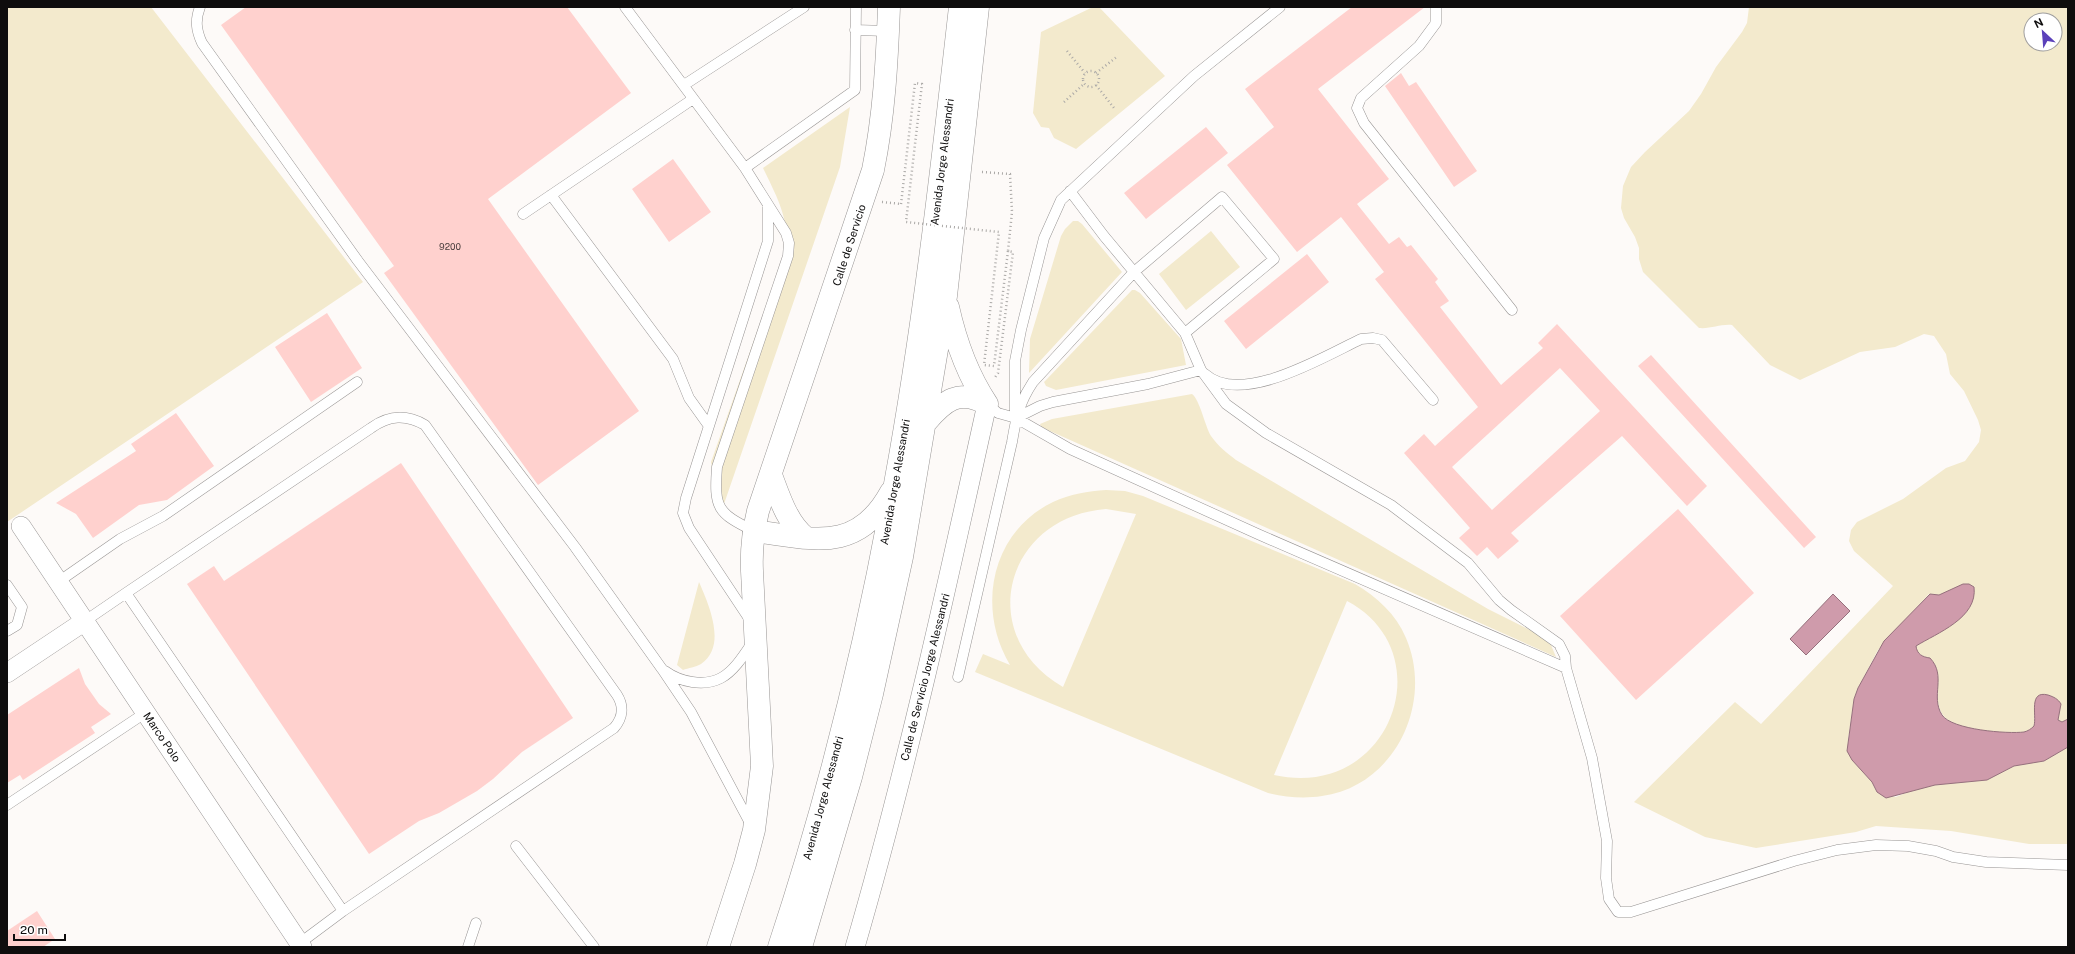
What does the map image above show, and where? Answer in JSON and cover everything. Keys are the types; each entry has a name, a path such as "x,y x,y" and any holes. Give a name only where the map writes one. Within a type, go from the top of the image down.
{"main road":[{"name":"Calle de Servicio","path":"771,475 873,170 880,133 890,7"},
{"name":"Avenida Jorge Alessandri","path":"779,947 817,824 842,728 870,609 895,484 926,291 960,7"},
{"name":"Avenida Jorge Alessandri","path":"801,947 851,778 872,694 902,557 926,422 946,296 978,7"},
{"path":"946,296 960,353 972,381 989,395"},
{"path":"926,422 943,405 955,398 989,395"},
{"path":"771,475 787,512 800,533 806,538"},
{"path":"718,947 754,830 762,766 751,557 754,531 771,475"},
{"path":"754,531 829,540 840,537 857,529 882,506 895,484"}],"street":[{"name":"Calle de Servicio Jorge Alessandri","path":"855,947 873,887 912,732 944,600 989,395"},
{"name":"Marco Polo","path":"21,526 301,945"},
{"path":"7,673 85,621"}],"lane":[{"path":"200,7 196,29 209,54 358,261 574,547 662,669 691,712 754,830"},
{"path":"625,7 745,168 786,233 789,244 788,256 716,468 715,493 719,506 730,520 754,531"},
{"path":"684,85 804,7"},
{"path":"745,168 855,90 856,7"},
{"path":"1016,418 1015,361 1021,330 1044,238 1061,200 1194,76 1280,7"},
{"path":"1436,7 1436,23 1419,46 1361,98 1357,108 1369,129 1512,310"},
{"path":"855,30 888,31"},
{"path":"523,214 693,99"},
{"path":"1070,191 1134,272 1185,333 1200,370 1213,388 1231,408 1266,432 1391,505 1468,563 1503,603 1559,644 1565,656 1566,668 1592,758 1607,841 1606,878 1609,899 1618,912 1631,912 1794,861 1837,850 1876,845 1908,846 1936,851 1953,857 1986,862 2068,865"},
{"path":"551,195 673,359 689,398 709,426"},
{"path":"958,677 1012,442 1016,418 1022,399 1032,382 1134,272 1222,197 1274,259 1185,333"},
{"path":"662,669 682,681 710,681 721,678 732,669 756,633 689,528 683,513 686,498 768,241 768,205"},
{"path":"1200,370 1211,380 1226,385 1251,384 1290,373 1360,339 1373,338 1382,340 1433,400"},
{"path":"1016,418 1040,406 1053,402 1148,384 1200,370"},
{"path":"58,582 120,539 163,516 357,382"},
{"path":"989,395 998,413 1016,418 1070,449 1274,541 1566,668"},
{"path":"85,621 379,423 388,419 407,418 425,425 620,700 622,712 614,728 343,912 301,945"},
{"path":"7,585 22,607 17,625 7,632"},
{"path":"126,593 343,912"},
{"path":"7,805 145,712"},
{"path":"516,846 594,947"},
{"path":"468,947 476,923"}],"path":[{"path":"1067,51 1085,73"},
{"path":"1096,73 1118,56"},
{"path":"1091,71 1096,73 1099,78 1096,85 1089,87 1084,84 1082,79 1085,73 1091,71"},
{"path":"901,204 915,83 922,84 906,222 999,232 984,365 994,366 1012,212 1010,174 982,172"},
{"path":"1064,102 1084,84"},
{"path":"1096,85 1114,108"},
{"path":"989,395 998,373 1013,252 1008,251"}],"shaded area":[{"path":"7,7 151,7 363,282 7,522"},
{"path":"1093,7 1099,7 1165,76 1076,149 1054,138 1049,128 1041,127 1033,113 1041,32"},
{"path":"1749,7 2068,7 2068,719 2062,722 2058,720 2059,710 2035,700 2034,726 2024,732 1980,730 1957,724 1948,720 1943,715 1939,708 1938,679 1935,665 1930,658 1922,656 1919,653 1916,646 1948,627 1966,613 1950,591 1939,595 1929,594 1878,650 1858,688 1854,699 1848,740 1852,760 1872,782 1877,792 1896,797 1915,789 1935,785 1987,780 2014,766 2044,761 2068,747 2068,844 2029,844 1951,831 1876,826 1856,832 1756,848 1705,837 1634,802 1735,702 1761,724 1893,586 1854,551 1849,541 1851,530 1857,522 1903,499 1946,468 1965,461 1979,442 1981,430 1978,420 1964,391 1950,374 1946,354 1934,336 1924,334 1895,347 1860,352 1800,380 1770,365 1732,325 1699,328 1643,272 1639,259 1639,248 1635,237 1624,218 1621,208 1623,186 1631,167 1689,111 1701,94 1716,67 1747,23"},
{"path":"850,107 840,167 724,504 715,485 711,462 787,247 786,225 777,197 763,168"},
{"path":"1073,221 1078,221 1082,224 1122,272 1029,373 1030,339 1061,236 1065,229"},
{"path":"1211,231 1240,267 1186,310 1159,274"},
{"path":"1132,290 1140,293 1181,339 1186,365 1056,390 1046,386 1044,382"},
{"path":"1192,394 1198,402 1211,436 1236,460 1488,609 1538,634 1551,645 1556,657 1041,427 1040,424 1052,419"},
{"path":"1106,490 1125,491 1143,496 1355,584 1378,600 1397,621 1406,638 1413,663 1415,689 1411,714 1402,738 1388,759 1370,776 1348,789 1322,796 1308,797 1268,793 975,672 983,654 1010,665 1000,643 994,620 992,596 996,573 1003,552 1015,532 1032,515 1059,499 1086,492","holes":["1106,509 1136,514 1063,687 1035,665 1018,639 1011,610 1013,582 1024,555 1044,533 1071,517","1347,601 1377,624 1393,653 1397,685 1391,717 1374,745 1348,766 1315,777 1274,775"]},
{"path":"699,582 711,612 714,624 715,636 713,647 709,656 701,664 683,670 677,665"},
{"path":"1963,584 1969,584 1974,587 1974,598 1970,607 1963,616 1945,630 1916,646 1922,656 1930,658 1935,665 1938,679 1937,701 1942,715 1948,720 1957,724 1981,730 2024,732 2034,726 2035,704 2038,696 2042,694 2048,695 2056,698 2061,704 2058,720 2062,722 2068,719 2068,747 2044,761 2014,766 1987,780 1935,785 1886,798 1877,792 1872,782 1852,760 1847,751 1854,699 1858,688 1884,641 1930,594 1939,595"},
{"path":"1833,594 1850,611 1806,655 1790,639"}],"building":[{"path":"246,7 567,7 631,93 488,199 639,411 538,485 384,273 394,266 221,25"},
{"path":"1352,7 1425,7 1318,89 1389,179 1357,204 1389,244 1399,237 1407,247 1411,245 1438,279 1435,282 1449,301 1440,307 1501,385 1543,348 1538,343 1557,324 1707,486 1687,506 1622,436 1511,533 1519,541 1498,559 1487,547 1477,556 1459,538 1470,528 1404,453 1424,434 1435,446 1478,407 1375,279 1384,272 1341,217 1297,252 1227,165 1274,127 1245,89","holes":["1560,368 1600,411 1492,510 1452,467"]},
{"path":"1401,73 1409,86 1416,82 1477,171 1454,187 1385,86"},
{"path":"1206,127 1228,153 1146,219 1124,193"},
{"path":"673,159 711,212 669,242 632,189"},
{"path":"1307,254 1329,282 1246,349 1224,321"},
{"path":"327,313 362,368 311,402 275,347"},
{"path":"1651,355 1816,537 1804,548 1638,366"},
{"path":"176,413 214,466 167,500 139,505 93,538 76,514 56,503 136,451 131,444"},
{"path":"401,463 573,718 522,752 493,779 477,791 439,813 419,821 369,854 187,584 214,566 224,581"},
{"path":"1678,509 1754,593 1636,700 1560,616"},
{"path":"79,668 85,684 99,704 111,714 91,727 95,733 23,780 20,775 7,783 7,715"},
{"path":"37,911 55,939 43,947 7,947 7,931"}]}
